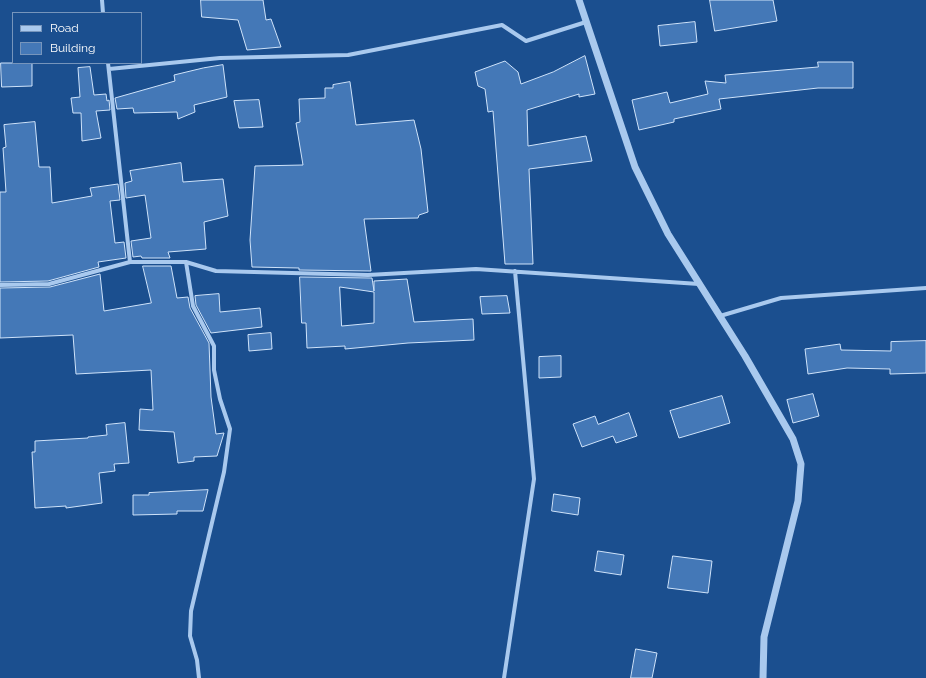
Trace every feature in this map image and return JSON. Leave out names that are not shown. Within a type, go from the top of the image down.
[{"type":"street","points":[[102,0],[103,12]]},
{"type":"street","points":[[579,0],[635,167],[668,234],[745,356],[793,439],[801,464],[798,501],[764,637],[763,678]]},
{"type":"street","points":[[109,69],[220,58],[348,55],[502,25],[526,41],[586,22]]},
{"type":"street","points":[[108,64],[130,262]]},
{"type":"street","points":[[0,285],[49,284],[130,262],[186,262],[216,271],[368,275],[476,269],[699,284]]},
{"type":"street","points":[[186,262],[193,306],[214,346],[214,370],[220,399],[230,430],[224,472],[191,611],[190,636],[197,660],[199,678]]},
{"type":"street","points":[[504,678],[534,479],[515,271]]},
{"type":"street","points":[[720,316],[781,298],[926,288]]},
{"type":"building","points":[[201,0],[263,0],[266,20],[271,19],[281,47],[247,50],[238,20],[202,17]]},
{"type":"building","points":[[710,0],[773,0],[777,21],[715,31]]},
{"type":"building","points":[[695,22],[697,42],[660,46],[658,26]]},
{"type":"building","points":[[585,56],[595,94],[579,97],[579,94],[527,110],[528,146],[586,136],[592,161],[529,169],[533,264],[505,264],[493,111],[488,112],[485,89],[478,86],[475,72],[505,61],[518,72],[521,84],[553,72]]},
{"type":"building","points":[[818,62],[853,62],[853,88],[818,88],[719,99],[721,109],[674,119],[674,122],[639,130],[632,100],[667,92],[670,103],[708,94],[705,81],[726,83],[725,75],[818,67]]},
{"type":"building","points":[[1,63],[32,64],[32,86],[2,87]]},
{"type":"building","points":[[223,65],[227,97],[194,105],[195,112],[178,119],[177,112],[134,113],[133,108],[117,109],[115,98],[175,81],[174,75]]},
{"type":"building","points":[[90,67],[94,95],[106,94],[107,101],[109,100],[110,110],[96,111],[101,138],[82,141],[81,113],[73,113],[71,98],[80,97],[78,68]]},
{"type":"building","points":[[350,82],[356,125],[414,120],[421,149],[428,212],[419,215],[418,218],[364,219],[371,271],[299,270],[299,268],[252,267],[250,240],[255,166],[303,165],[296,123],[300,122],[299,99],[325,98],[325,88],[333,88],[333,85]]},
{"type":"building","points":[[259,100],[263,127],[239,128],[234,101]]},
{"type":"building","points":[[35,122],[39,167],[50,167],[52,203],[92,196],[90,188],[118,184],[120,200],[110,201],[115,243],[124,242],[126,258],[98,262],[99,267],[48,281],[0,282],[0,192],[6,192],[3,148],[6,147],[4,125]]},
{"type":"building","points":[[181,163],[183,182],[223,179],[228,216],[204,222],[206,249],[168,252],[170,258],[142,258],[141,256],[133,257],[131,241],[151,238],[145,195],[126,198],[125,183],[132,181],[130,171]]},
{"type":"building","points":[[143,266],[171,266],[177,298],[188,297],[190,308],[209,343],[211,397],[216,434],[224,433],[217,456],[194,457],[194,461],[178,463],[174,432],[139,430],[140,409],[153,410],[151,370],[76,374],[73,335],[0,338],[0,288],[50,287],[100,274],[104,311],[151,303]]},
{"type":"building","points":[[300,277],[372,278],[374,291],[374,281],[407,279],[414,322],[473,319],[474,340],[408,343],[345,349],[345,346],[307,348],[306,323],[302,323]],"holes":[[[340,287],[374,292],[374,323],[342,326]]]},
{"type":"building","points":[[219,294],[220,312],[260,308],[262,327],[211,333],[196,305],[195,296]]},
{"type":"building","points":[[507,296],[510,313],[482,314],[480,297]]},
{"type":"building","points":[[271,333],[272,349],[249,351],[248,335]]},
{"type":"building","points":[[926,341],[926,373],[890,374],[890,369],[847,368],[808,374],[805,349],[840,344],[841,350],[891,351],[891,342]]},
{"type":"building","points":[[561,356],[561,377],[539,378],[539,357]]},
{"type":"building","points":[[813,394],[819,416],[793,423],[787,400]]},
{"type":"building","points":[[722,396],[730,423],[679,438],[670,411]]},
{"type":"building","points":[[629,413],[637,436],[616,443],[613,436],[582,447],[573,424],[595,416],[598,424]]},
{"type":"building","points":[[125,423],[129,463],[114,464],[115,471],[99,473],[102,503],[66,508],[66,506],[35,508],[32,452],[35,452],[35,441],[88,438],[107,435],[106,425]]},
{"type":"building","points":[[208,490],[203,511],[177,511],[177,514],[133,515],[133,495]]},
{"type":"building","points":[[554,494],[580,498],[578,515],[552,511]]},
{"type":"building","points":[[598,551],[624,555],[621,575],[595,571]]},
{"type":"building","points":[[673,556],[712,561],[708,593],[668,588]]},
{"type":"building","points":[[636,649],[657,653],[652,678],[631,678]]}]
